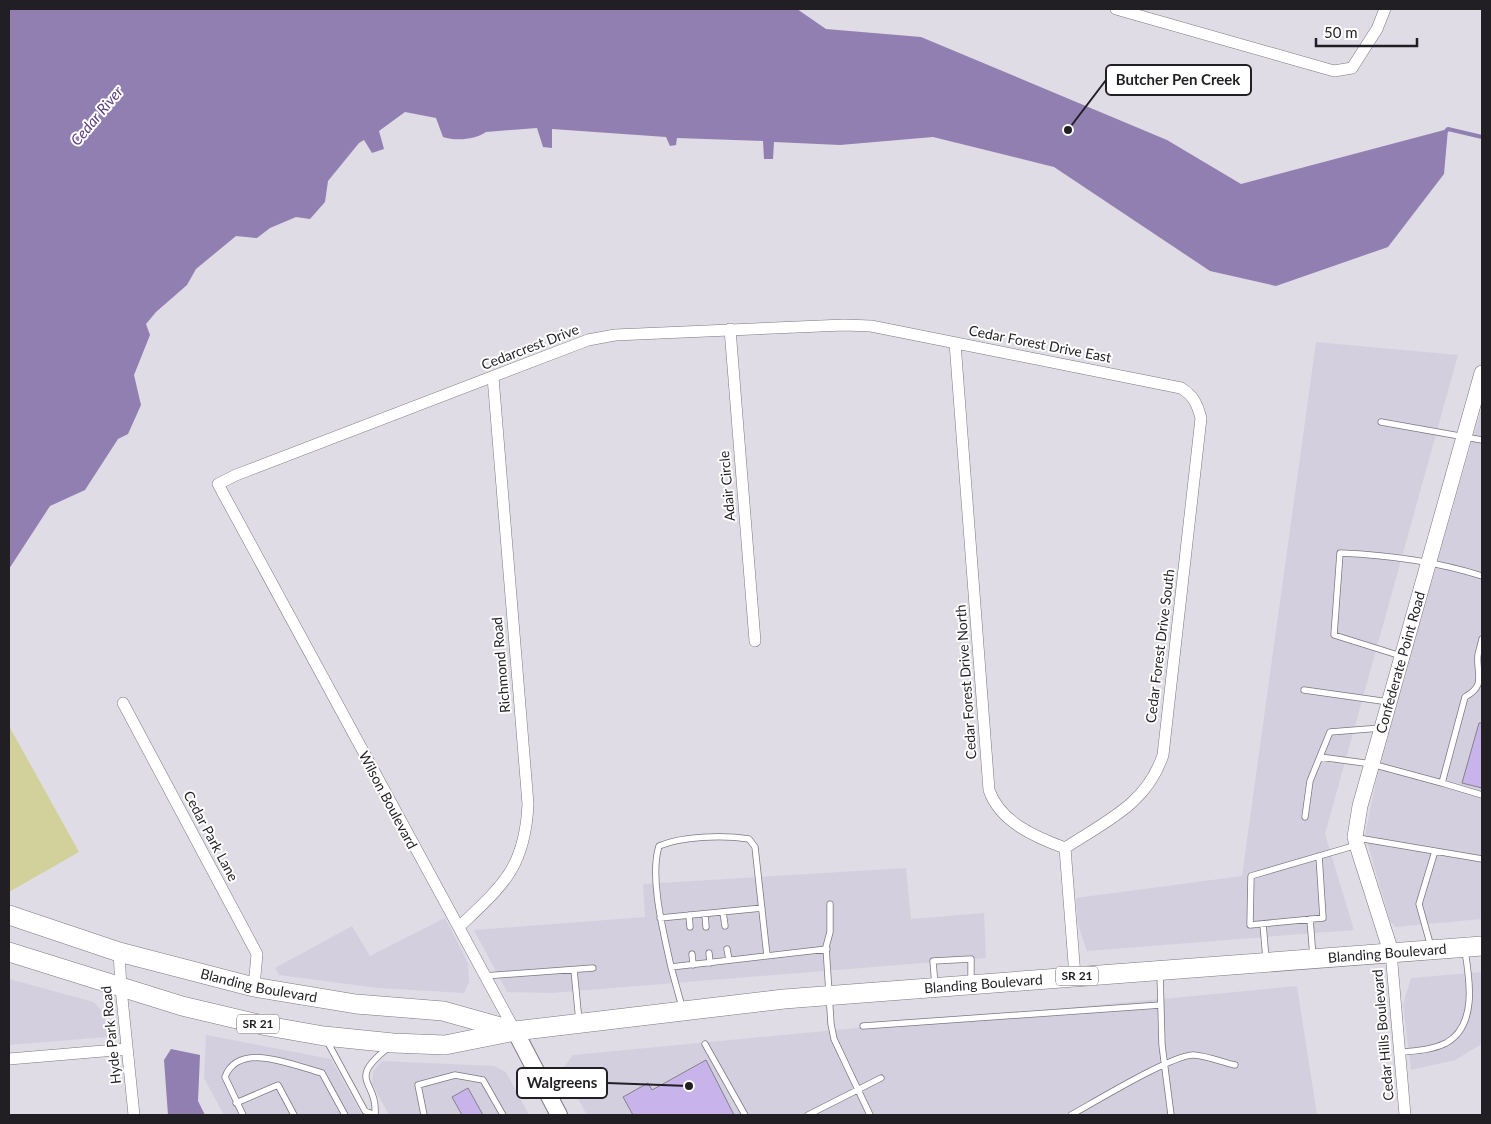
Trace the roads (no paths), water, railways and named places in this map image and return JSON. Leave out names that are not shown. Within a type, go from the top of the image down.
[{"type":"main road","name":"Blanding Boulevard","points":[[9,915],[119,952],[254,986],[356,1004],[443,1011],[515,1031]]},
{"type":"main road","name":"Blanding Boulevard","points":[[9,952],[182,1006],[267,1026],[324,1036],[393,1043],[445,1045],[515,1031],[683,1010],[828,996],[1473,946]]},
{"type":"main road","name":"Wilson Boulevard","points":[[515,1031],[559,1115]]},
{"type":"street","points":[[1116,9],[1334,71],[1352,68],[1378,29],[1385,9]]},
{"type":"street","name":"Cedarcrest Drive","points":[[218,484],[236,475],[588,340],[615,335],[730,329],[844,325],[871,326]]},
{"type":"street","name":"Cedar Forest Drive East","points":[[871,326],[1181,388],[1197,402]]},
{"type":"street","name":"Adair Circle","points":[[730,329],[755,641]]},
{"type":"street","name":"Cedar Forest Drive North","points":[[955,343],[989,790],[993,802],[1010,820],[1047,841],[1065,848]]},
{"type":"street","name":"Confederate Point Road","points":[[1390,952],[1356,841],[1360,806],[1482,374]]},
{"type":"street","name":"Richmond Road","points":[[459,927],[503,886],[514,868],[523,845],[527,826],[528,804],[492,377]]},
{"type":"street","name":"Cedar Forest Drive South","points":[[1065,848],[1135,802],[1146,790],[1160,763],[1201,418],[1197,402]]},
{"type":"street","name":"Wilson Boulevard","points":[[218,484],[515,1031]]},
{"type":"street","name":"Cedar Park Lane","points":[[123,702],[257,954],[254,986]]},
{"type":"street","points":[[1065,848],[1075,976]]},
{"type":"street","name":"Hyde Park Road","points":[[119,952],[134,1115]]},
{"type":"street","name":"Cedar Hills Boulevard","points":[[1390,952],[1406,1115]]},
{"type":"street","points":[[9,1059],[127,1049]]},
{"type":"lane","points":[[1381,422],[1482,440]]},
{"type":"lane","points":[[1402,656],[1334,635],[1340,553],[1383,555],[1429,561],[1482,576]]},
{"type":"lane","points":[[1442,783],[1465,697],[1473,692],[1478,685],[1480,675],[1478,656],[1482,639]]},
{"type":"lane","points":[[1304,690],[1389,702]]},
{"type":"lane","points":[[1305,817],[1310,781],[1330,732],[1382,728]]},
{"type":"lane","points":[[1320,757],[1372,764],[1482,795]]},
{"type":"lane","points":[[683,1010],[660,918],[656,857],[659,846],[672,840],[736,837],[749,839],[755,847],[767,956]]},
{"type":"lane","points":[[1319,856],[1323,918],[1250,925],[1251,876],[1319,856],[1356,841],[1482,859]]},
{"type":"lane","points":[[1431,949],[1419,904],[1435,851]]},
{"type":"lane","points":[[830,904],[830,932],[827,949],[828,996],[834,1039],[870,1115]]},
{"type":"lane","points":[[660,918],[762,908]]},
{"type":"lane","points":[[723,912],[725,926]]},
{"type":"lane","points":[[705,914],[706,927]]},
{"type":"lane","points":[[689,915],[690,927]]},
{"type":"lane","points":[[1310,919],[1313,958]]},
{"type":"lane","points":[[1263,924],[1266,962]]},
{"type":"lane","points":[[1400,1052],[1424,1050],[1445,1044],[1460,1032],[1467,1017],[1473,946]]},
{"type":"lane","points":[[728,949],[729,960]]},
{"type":"lane","points":[[671,967],[827,949]]},
{"type":"lane","points":[[709,953],[710,963]]},
{"type":"lane","points":[[692,954],[693,965]]},
{"type":"lane","points":[[936,988],[933,960],[971,959],[971,985]]},
{"type":"lane","points":[[484,976],[593,968]]},
{"type":"lane","points":[[574,970],[580,1023]]},
{"type":"lane","points":[[1160,970],[1165,1065],[1171,1115]]},
{"type":"lane","points":[[863,1026],[1161,1005]]},
{"type":"lane","points":[[324,1036],[365,1111],[375,1115],[376,1104],[365,1078],[367,1067],[372,1059],[393,1043]]},
{"type":"lane","points":[[705,1044],[744,1115]]},
{"type":"lane","points":[[1071,1115],[1165,1065],[1194,1055],[1235,1065]]},
{"type":"lane","points":[[243,1115],[227,1086],[225,1077],[228,1070],[237,1062],[251,1056],[259,1056],[322,1073],[345,1115]]},
{"type":"lane","points":[[424,1115],[418,1085],[455,1075],[482,1080],[503,1115]]},
{"type":"lane","points":[[808,1115],[881,1078]]},
{"type":"lane","points":[[236,1103],[278,1085],[294,1115]]},
{"type":"water","name":"Cedar River","points":[[9,9],[797,9],[826,29],[921,37],[1167,140],[1241,184],[1448,129],[1444,174],[1388,247],[1276,286],[1210,271],[1054,167],[933,137],[840,145],[774,142],[773,159],[764,159],[763,141],[677,138],[676,145],[670,146],[666,137],[552,129],[552,148],[543,147],[537,128],[486,132],[471,138],[453,139],[443,137],[436,118],[405,112],[379,131],[384,149],[372,153],[364,140],[359,143],[328,181],[325,202],[310,219],[296,217],[270,228],[257,238],[236,236],[196,269],[187,285],[156,312],[146,324],[150,335],[134,375],[141,405],[128,434],[118,439],[85,490],[50,506],[9,569]]},
{"type":"water","points":[[171,1049],[200,1055],[198,1101],[205,1115],[168,1115],[164,1060]]},
{"type":"waterway","points":[[1446,131],[1448,129],[1482,137]]},
{"type":"place","name":"Butcher Pen Creek","points":[[1068,130]]},
{"type":"place","name":"Walgreens","points":[[689,1086]]}]
